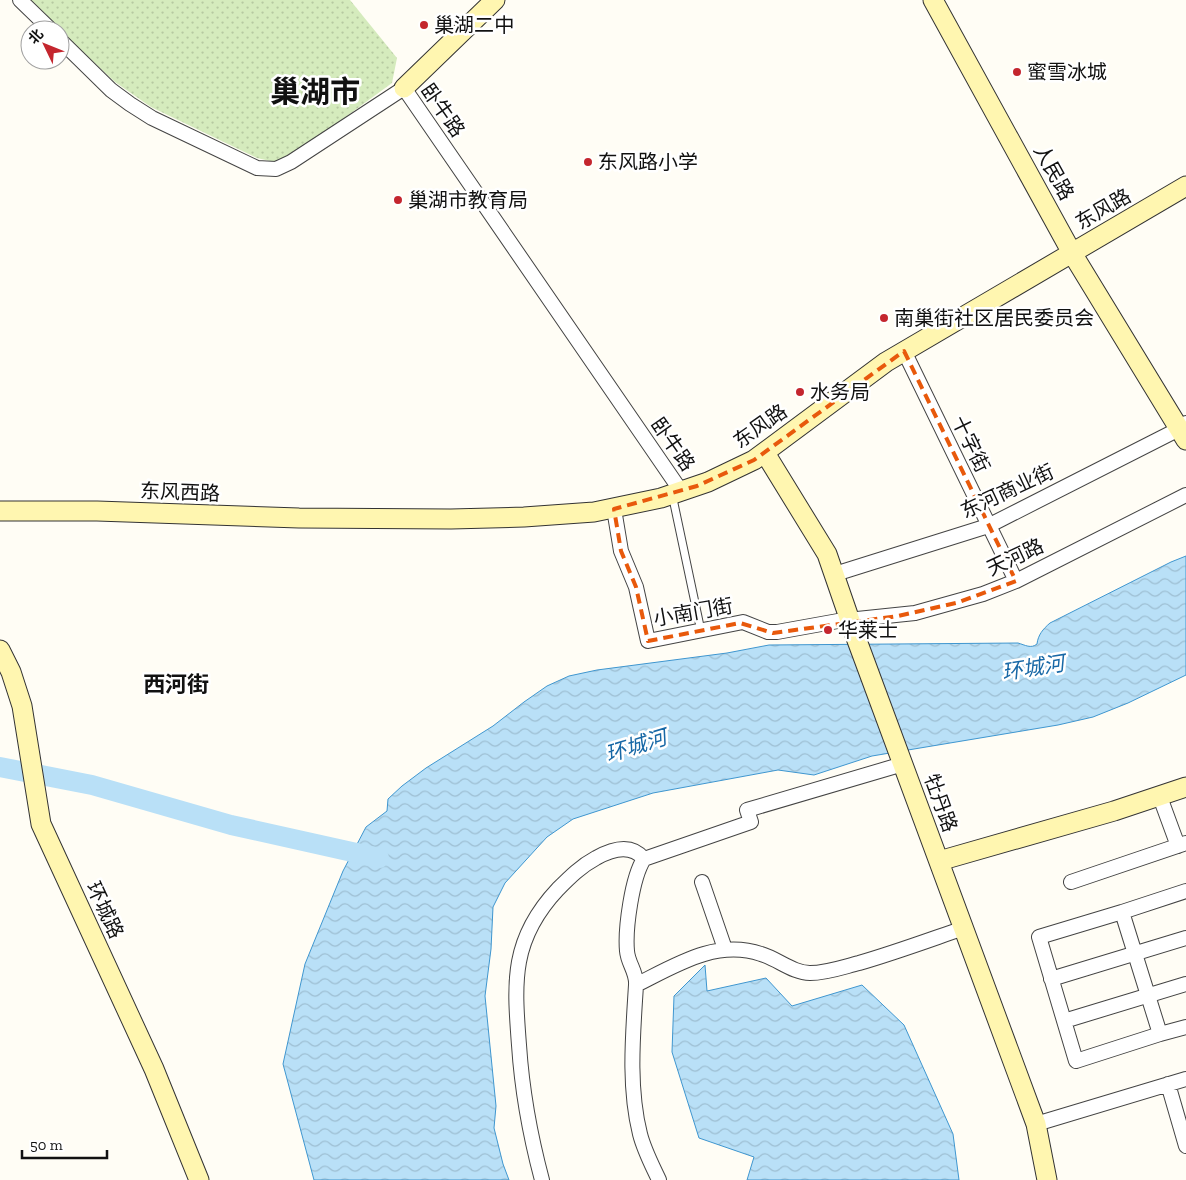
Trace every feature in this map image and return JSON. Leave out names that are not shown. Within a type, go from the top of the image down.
[{"type":"street","points":[[20,0],[40,20]]},
{"type":"street","points":[[404,88],[495,0]]},
{"type":"street","name":"人民路","points":[[933,0],[1072,253],[1183,431]]},
{"type":"street","name":"卧牛路","points":[[70,50],[111,90],[141,112],[241,161],[262,169],[276,169],[291,162],[404,88],[676,493]]},
{"type":"street","name":"东风路","points":[[359,518],[452,519],[524,517],[614,509],[676,493],[729,472],[765,453],[847,390],[904,351],[1186,186]]},
{"type":"street","name":"十字街","points":[[904,351],[1016,580]]},
{"type":"street","name":"东河商业街","points":[[835,574],[988,526],[1183,431]]},
{"type":"street","name":"牡丹路","points":[[765,453],[821,543],[835,574],[852,627],[1036,1124],[1047,1180]]},
{"type":"street","name":"天河路","points":[[852,627],[930,609],[983,594],[1016,580],[1186,495]]},
{"type":"street","name":"小南门街","points":[[614,509],[621,551],[636,587],[648,641],[744,622],[773,633],[852,627]]},
{"type":"street","name":"东风西路","points":[[0,511],[97,511],[359,518]]},
{"type":"street","name":"环城路","points":[[0,650],[19,694],[41,824],[154,1069],[199,1180]]},
{"type":"street","points":[[659,1180],[643,1144],[635,1106],[633,1058],[636,975],[627,953],[627,936],[635,877],[644,859],[751,822],[747,810],[903,764]]},
{"type":"street","points":[[939,861],[1160,797],[1186,787]]},
{"type":"street","points":[[1071,882],[1182,844],[1160,797]]},
{"type":"street","points":[[542,1180],[526,1111],[516,1018],[515,989],[524,944],[538,913],[566,882],[588,862],[606,852],[619,849],[634,851],[644,859]]},
{"type":"street","points":[[702,882],[725,949]]},
{"type":"street","points":[[1186,891],[1039,938],[1076,1060],[1186,1027]]},
{"type":"street","points":[[1122,912],[1160,1034]]},
{"type":"street","points":[[636,985],[691,958],[704,953],[725,949],[753,951],[801,972],[809,974],[821,973],[871,959],[964,928]]},
{"type":"street","points":[[1051,979],[1186,938]]},
{"type":"street","points":[[1064,1021],[1186,984]]},
{"type":"street","points":[[1036,1124],[1186,1079]]},
{"type":"street","points":[[1168,1084],[1185,1139]]},
{"type":"lane","points":[[676,493],[701,631]]},
{"type":"highlighted area","points":[[904,351],[1016,581],[956,603],[898,616],[773,633],[740,623],[648,641],[636,587],[621,551],[614,509],[697,486],[754,460]]},
{"type":"green space","points":[[27,0],[350,0],[397,58],[392,83],[295,154],[280,161],[270,161],[257,158],[151,107],[115,82],[70,40],[70,20],[48,20]]},
{"type":"water","name":"环城河","points":[[1186,556],[1186,675],[1128,703],[1093,717],[1058,725],[872,756],[814,775],[778,770],[653,793],[573,819],[547,837],[505,883],[493,907],[491,949],[485,996],[496,1106],[494,1128],[509,1180],[314,1180],[283,1064],[305,964],[343,871],[366,827],[387,811],[388,799],[426,768],[493,726],[547,686],[569,676],[597,670],[727,653],[769,645],[1018,643],[1032,646],[1037,644],[1041,632],[1050,623]]},
{"type":"water","points":[[705,965],[707,991],[766,978],[792,1006],[862,985],[904,1025],[953,1134],[959,1180],[747,1180],[754,1157],[699,1138],[672,1052],[674,996]]},
{"type":"waterway","points":[[0,767],[92,785],[231,825],[379,858]]},
{"type":"place","name":"巢湖二中","points":[[424,25]]},
{"type":"place","name":"蜜雪冰城","points":[[1017,72]]},
{"type":"place","name":"东风路小学","points":[[588,162]]},
{"type":"place","name":"巢湖市教育局","points":[[398,200]]},
{"type":"place","name":"南巢街社区居民委员会","points":[[884,318]]},
{"type":"place","name":"水务局","points":[[800,392]]},
{"type":"place","name":"华莱士","points":[[828,630]]},
{"type":"district","name":"巢湖市","points":[[315,92]]},
{"type":"district","name":"西河街","points":[[176,684]]}]
